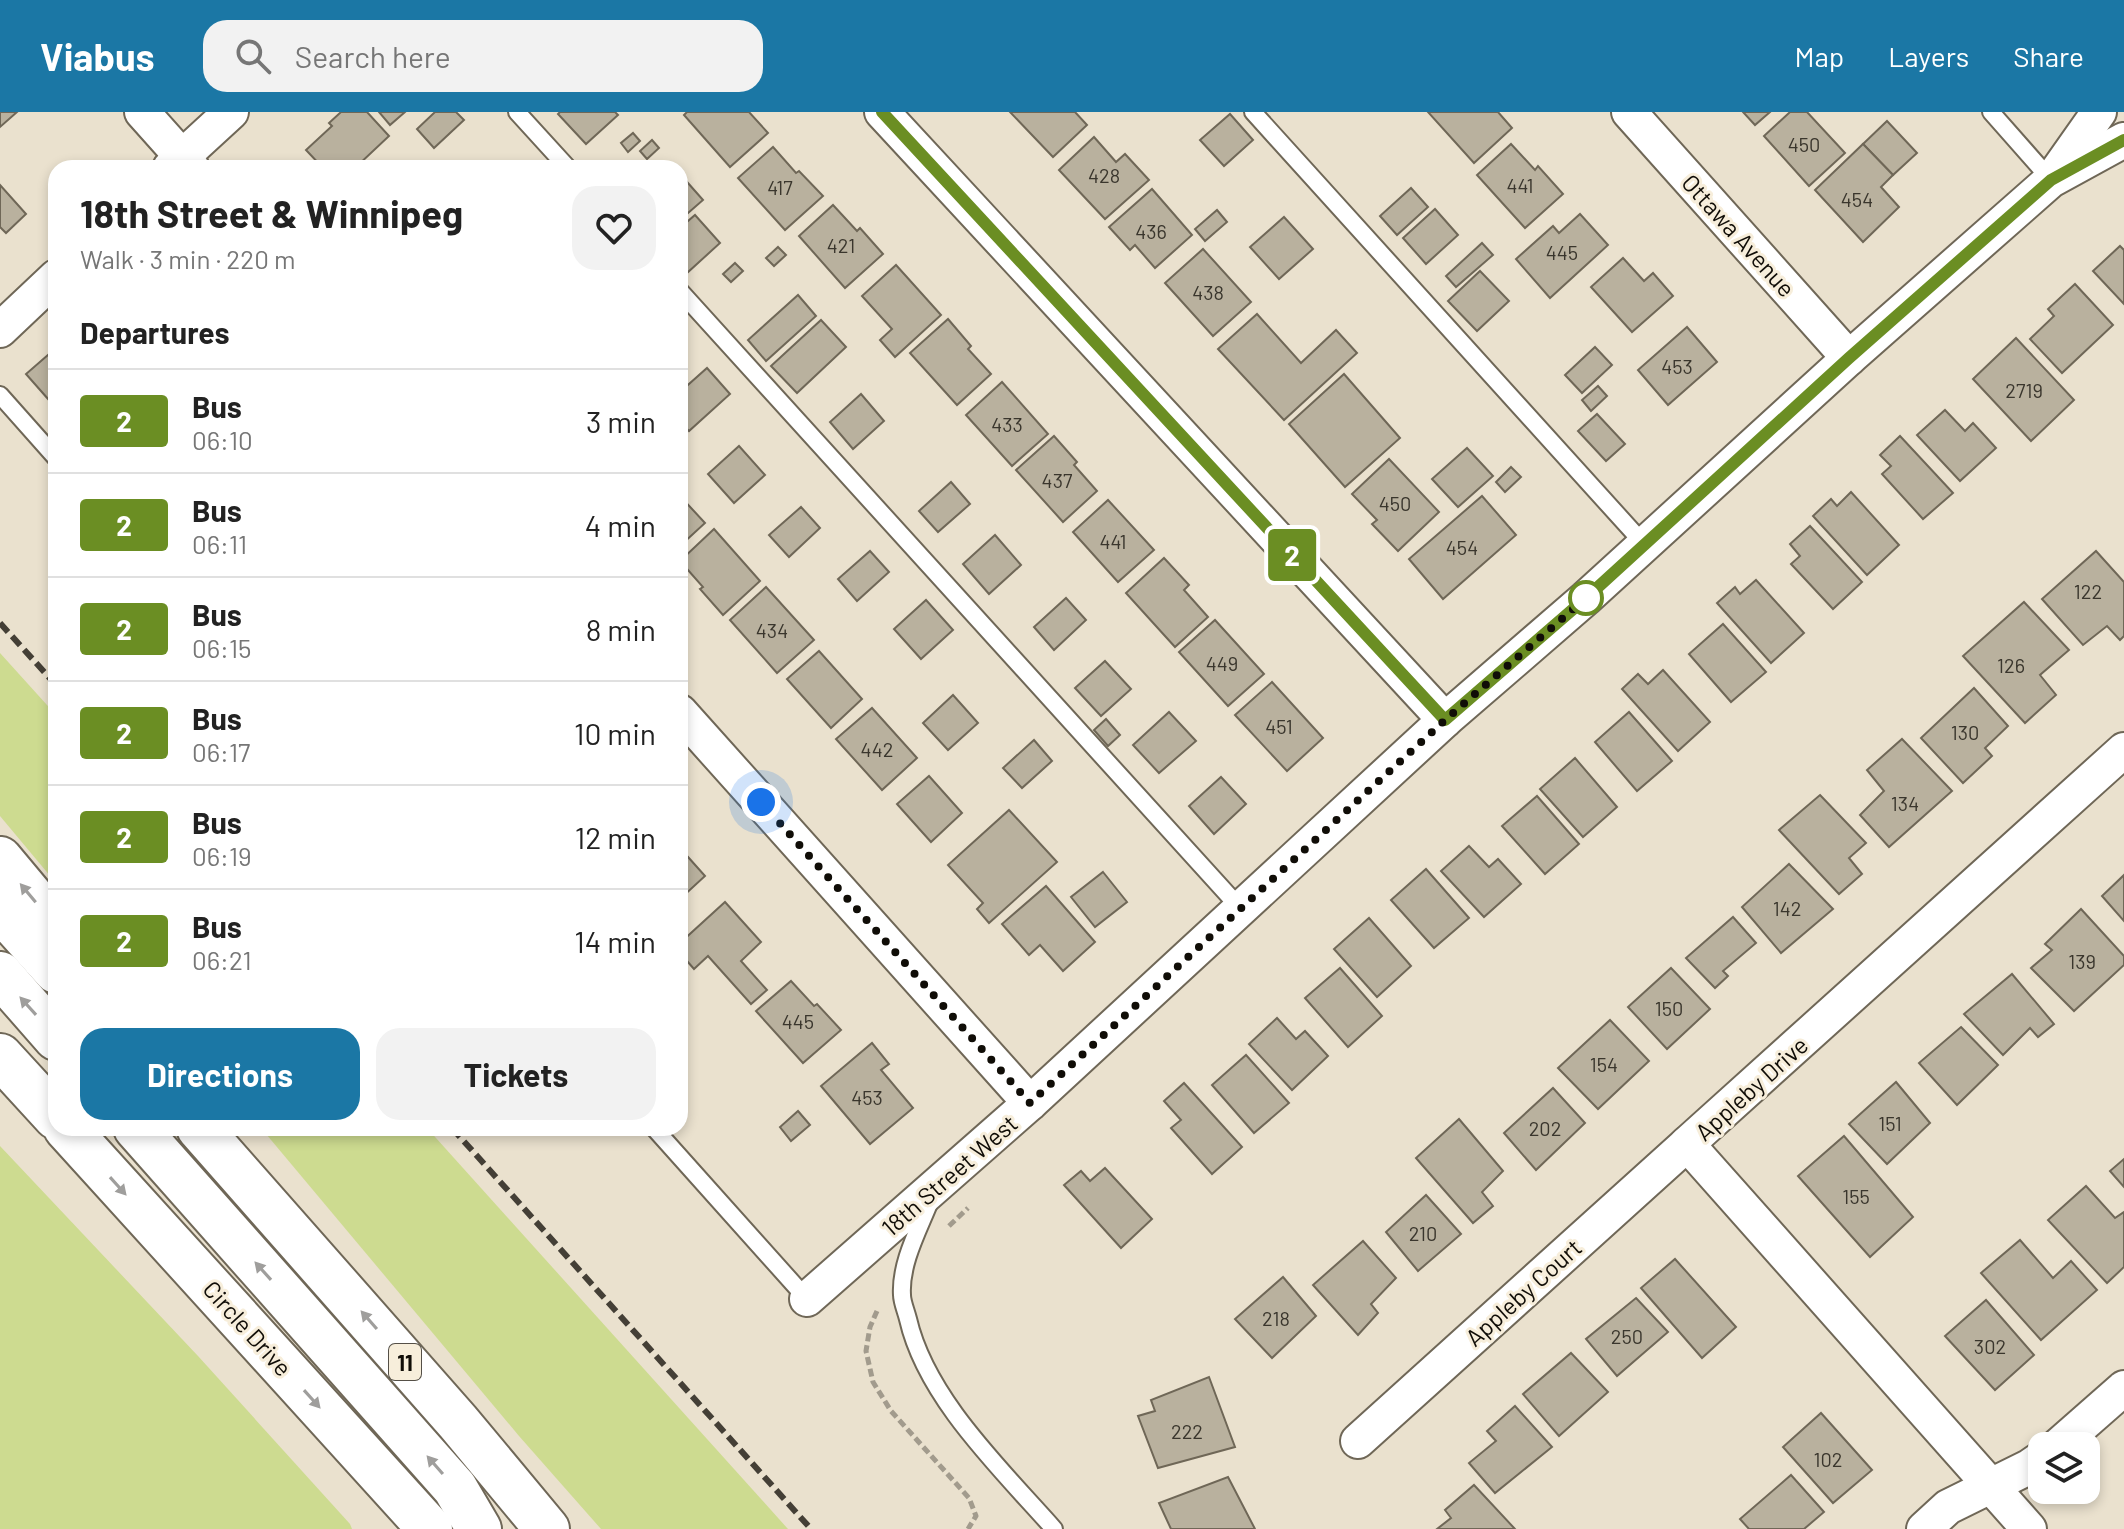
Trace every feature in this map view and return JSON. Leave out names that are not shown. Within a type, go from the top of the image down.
[{"type":"highway","points":[[0,859],[48,916]]},
{"type":"highway","points":[[0,909],[48,962]]},
{"type":"highway","points":[[0,974],[48,1029]]},
{"type":"highway","points":[[0,1056],[48,1108]]},
{"type":"highway","name":"Circle Drive","points":[[73,1136],[430,1529]]},
{"type":"highway","points":[[143,1136],[455,1488],[479,1529]]},
{"type":"highway","name":"11","points":[[206,1136],[458,1422],[547,1529]]},
{"type":"highway","points":[[216,1136],[261,1197]]},
{"type":"highway","points":[[350,1440],[379,1493],[386,1529]]},
{"type":"street","points":[[142,112],[178,160]]},
{"type":"street","points":[[185,160],[231,112]]},
{"type":"street","points":[[882,112],[1445,720]]},
{"type":"street","name":"Ottawa Avenue","points":[[1629,112],[1849,358]]},
{"type":"street","points":[[2051,180],[2099,112]]},
{"type":"street","points":[[2051,180],[2124,140]]},
{"type":"street","name":"18th Street West","points":[[807,1299],[1030,1103],[1445,720],[1586,598],[1849,358],[2051,180]]},
{"type":"street","points":[[0,330],[48,285]]},
{"type":"street","points":[[688,721],[1030,1103]]},
{"type":"street","name":"Appleby Drive","points":[[2029,1529],[1687,1144],[2124,750]]},
{"type":"street","name":"Appleby Court","points":[[1358,1441],[1687,1144]]},
{"type":"street","points":[[2074,1432],[2124,1388]]},
{"type":"street","points":[[1924,1529],[1948,1507],[2028,1467]]},
{"type":"lane","points":[[517,112],[561,160]]},
{"type":"lane","points":[[1253,112],[1644,544]]},
{"type":"lane","points":[[1991,112],[2051,180]]},
{"type":"lane","points":[[688,300],[1240,908]]},
{"type":"lane","points":[[0,395],[48,449]]},
{"type":"lane","points":[[661,1136],[807,1299]]},
{"type":"lane","points":[[935,1187],[905,1267],[902,1295],[912,1336],[935,1384],[952,1408],[979,1444],[1054,1529]]},
{"type":"green space","points":[[0,653],[48,706],[48,873],[0,816]]},
{"type":"green space","points":[[268,1136],[434,1136],[788,1529],[601,1529]]},
{"type":"green space","points":[[0,1146],[198,1356],[352,1529],[0,1529]]},
{"type":"building","points":[[0,112],[17,112],[0,127]]},
{"type":"building","points":[[341,112],[367,112],[389,136],[364,160],[315,160],[306,150],[332,126],[329,123]]},
{"type":"building","points":[[379,112],[405,112],[390,125]]},
{"type":"building","points":[[435,112],[456,112],[464,120],[434,148],[417,129]]},
{"type":"building","points":[[615,112],[618,115],[586,144],[558,114]]},
{"type":"building","points":[[687,112],[749,112],[768,133],[730,167],[684,115]]},
{"type":"building","points":[[1010,112],[1075,112],[1087,125],[1053,157]]},
{"type":"building","points":[[1428,112],[1498,112],[1512,128],[1474,163]]},
{"type":"building","points":[[1743,112],[1770,112],[1755,125]]},
{"type":"building","points":[[1790,112],[1807,112],[1845,153],[1809,186],[1764,136]]},
{"type":"building","points":[[1230,114],[1253,140],[1224,166],[1200,140]]},
{"type":"building","points":[[1887,121],[1917,153],[1893,175],[1863,144]]},
{"type":"building","points":[[633,133],[640,141],[628,152],[621,143]]},
{"type":"building","points":[[1094,137],[1116,162],[1125,154],[1149,180],[1105,219],[1059,170]]},
{"type":"building","points":[[652,140],[659,148],[647,159],[640,151]]},
{"type":"building","points":[[1511,144],[1535,170],[1538,166],[1563,194],[1525,228],[1477,175]]},
{"type":"building","points":[[1863,144],[1893,175],[1881,187],[1899,207],[1863,242],[1815,190]]},
{"type":"building","points":[[773,147],[796,173],[799,171],[823,196],[785,230],[738,178]]},
{"type":"building","points":[[688,183],[703,200],[688,213]]},
{"type":"building","points":[[0,185],[26,214],[6,233],[0,227]]},
{"type":"building","points":[[1411,188],[1428,207],[1397,235],[1380,216]]},
{"type":"building","points":[[1152,189],[1192,235],[1155,268],[1135,245],[1130,250],[1109,227]]},
{"type":"building","points":[[833,205],[857,231],[860,228],[883,254],[845,288],[799,236]]},
{"type":"building","points":[[1435,209],[1458,235],[1426,264],[1403,238]]},
{"type":"building","points":[[1217,210],[1227,222],[1205,241],[1195,229]]},
{"type":"building","points":[[1580,214],[1608,245],[1550,298],[1516,259],[1553,226],[1559,233]]},
{"type":"building","points":[[695,215],[720,243],[688,272],[688,221]]},
{"type":"building","points":[[1284,217],[1313,249],[1279,279],[1250,247]]},
{"type":"building","points":[[1482,243],[1493,255],[1456,287],[1446,276]]},
{"type":"building","points":[[2120,246],[2124,250],[2124,304],[2093,271]]},
{"type":"building","points":[[778,247],[786,255],[774,266],[766,258]]},
{"type":"building","points":[[1203,249],[1251,302],[1213,336],[1165,283]]},
{"type":"building","points":[[1623,258],[1644,281],[1653,273],[1673,296],[1632,332],[1591,287]]},
{"type":"building","points":[[735,263],[743,271],[731,282],[723,274]]},
{"type":"building","points":[[896,265],[941,315],[895,357],[880,340],[892,329],[862,296]]},
{"type":"building","points":[[1480,271],[1509,301],[1477,331],[1448,301]]},
{"type":"building","points":[[2075,284],[2113,325],[2062,373],[2030,339],[2054,316],[2048,309]]},
{"type":"building","points":[[798,295],[816,316],[766,361],[748,340]]},
{"type":"building","points":[[1257,314],[1301,363],[1336,330],[1357,353],[1284,420],[1218,349]]},
{"type":"building","points":[[948,319],[971,346],[968,349],[991,374],[957,405],[910,353]]},
{"type":"building","points":[[821,320],[846,347],[797,393],[771,366]]},
{"type":"building","points":[[1687,327],[1717,362],[1668,405],[1638,370]]},
{"type":"building","points":[[2016,338],[2074,400],[2031,441],[1973,379]]},
{"type":"building","points":[[1595,347],[1612,365],[1582,393],[1565,375]]},
{"type":"building","points":[[48,355],[48,399],[26,374]]},
{"type":"building","points":[[707,368],[730,394],[689,431],[688,430],[688,385]]},
{"type":"building","points":[[1344,374],[1400,438],[1345,487],[1289,424]]},
{"type":"building","points":[[1002,382],[1048,434],[1012,466],[966,415]]},
{"type":"building","points":[[1598,386],[1607,396],[1591,411],[1582,400]]},
{"type":"building","points":[[861,394],[884,421],[853,449],[830,422]]},
{"type":"building","points":[[1945,410],[1965,431],[1973,423],[1996,448],[1960,481],[1917,435]]},
{"type":"building","points":[[1597,414],[1625,444],[1606,461],[1578,431]]},
{"type":"building","points":[[1054,436],[1097,491],[1063,522],[1016,470]]},
{"type":"building","points":[[1900,436],[1953,493],[1923,519],[1882,474],[1891,466],[1880,455]]},
{"type":"building","points":[[739,446],[765,475],[734,503],[708,474]]},
{"type":"building","points":[[1467,448],[1493,476],[1458,507],[1432,479]]},
{"type":"building","points":[[1389,459],[1439,512],[1398,551],[1372,524],[1377,520],[1352,494]]},
{"type":"building","points":[[1511,467],[1521,477],[1505,492],[1496,482]]},
{"type":"building","points":[[951,482],[970,504],[938,532],[919,511]]},
{"type":"building","points":[[1851,492],[1899,545],[1867,575],[1813,516],[1831,499],[1837,506]]},
{"type":"building","points":[[1482,496],[1516,535],[1443,599],[1409,559]]},
{"type":"building","points":[[1108,500],[1154,550],[1118,582],[1073,532]]},
{"type":"building","points":[[688,505],[705,523],[688,539]]},
{"type":"building","points":[[801,507],[820,528],[789,557],[769,535]]},
{"type":"building","points":[[1810,526],[1862,582],[1833,609],[1791,564],[1800,556],[1790,544]]},
{"type":"building","points":[[714,529],[760,581],[723,615],[688,570],[688,553]]},
{"type":"building","points":[[995,535],[1021,565],[989,594],[963,564]]},
{"type":"building","points":[[870,551],[889,572],[857,601],[838,579]]},
{"type":"building","points":[[2096,551],[2124,582],[2124,636],[2120,640],[2107,626],[2083,645],[2042,599]]},
{"type":"building","points":[[1164,558],[1189,585],[1184,590],[1208,617],[1175,647],[1126,593]]},
{"type":"building","points":[[1756,580],[1804,633],[1771,663],[1717,603],[1735,587],[1740,594]]},
{"type":"building","points":[[766,587],[814,640],[777,673],[730,620]]},
{"type":"building","points":[[1066,598],[1086,620],[1054,650],[1034,627]]},
{"type":"building","points":[[926,600],[953,630],[921,659],[894,629]]},
{"type":"building","points":[[2024,602],[2069,650],[2040,675],[2056,695],[2025,723],[1963,656]]},
{"type":"building","points":[[1215,620],[1264,674],[1228,706],[1179,652]]},
{"type":"building","points":[[1723,624],[1766,672],[1731,702],[1689,654]]},
{"type":"building","points":[[819,651],[862,699],[831,728],[787,679]]},
{"type":"building","points":[[1105,661],[1131,689],[1101,716],[1075,688]]},
{"type":"building","points":[[1663,670],[1710,722],[1678,751],[1622,689],[1638,674],[1648,684]]},
{"type":"building","points":[[1272,682],[1323,738],[1287,771],[1235,715]]},
{"type":"building","points":[[1974,688],[2008,726],[1985,748],[1992,756],[1963,783],[1921,738]]},
{"type":"building","points":[[953,695],[978,723],[948,750],[923,723]]},
{"type":"building","points":[[872,708],[917,758],[882,790],[836,739]]},
{"type":"building","points":[[1169,712],[1196,741],[1159,773],[1133,745]]},
{"type":"building","points":[[1629,712],[1672,761],[1637,791],[1595,742]]},
{"type":"building","points":[[1106,719],[1120,735],[1108,746],[1094,730]]},
{"type":"building","points":[[1902,739],[1952,791],[1889,847],[1860,815],[1884,791],[1867,770]]},
{"type":"building","points":[[1034,740],[1052,761],[1022,788],[1003,768]]},
{"type":"building","points":[[1575,758],[1617,807],[1583,837],[1540,789]]},
{"type":"building","points":[[929,776],[962,813],[931,842],[897,804]]},
{"type":"building","points":[[1221,777],[1246,804],[1214,834],[1189,806]]},
{"type":"building","points":[[1820,795],[1866,843],[1849,858],[1862,874],[1839,894],[1779,830]]},
{"type":"building","points":[[1537,796],[1579,844],[1545,874],[1502,826]]},
{"type":"building","points":[[1009,810],[1057,862],[989,923],[977,909],[983,903],[948,865]]},
{"type":"building","points":[[1469,846],[1489,867],[1498,859],[1521,884],[1484,917],[1441,871]]},
{"type":"building","points":[[688,857],[705,876],[688,892]]},
{"type":"building","points":[[1789,864],[1833,909],[1781,953],[1742,907]]},
{"type":"building","points":[[1426,869],[1469,918],[1434,948],[1391,900]]},
{"type":"building","points":[[1103,872],[1127,902],[1095,927],[1071,897]]},
{"type":"building","points":[[2124,875],[2124,921],[2102,896]]},
{"type":"building","points":[[1046,886],[1095,942],[1063,971],[1040,945],[1029,955],[1002,924]]},
{"type":"building","points":[[725,902],[761,942],[741,961],[767,990],[751,1004],[708,956],[694,969],[688,962],[688,936]]},
{"type":"building","points":[[2081,909],[2124,956],[2124,965],[2074,1011],[2031,968],[2052,950],[2045,944]]},
{"type":"building","points":[[1733,917],[1756,943],[1723,971],[1728,976],[1715,988],[1686,958]]},
{"type":"building","points":[[1369,918],[1411,966],[1377,997],[1334,949]]},
{"type":"building","points":[[1340,968],[1382,1016],[1348,1047],[1305,998]]},
{"type":"building","points":[[1671,968],[1710,1009],[1667,1049],[1628,1007]]},
{"type":"building","points":[[2012,974],[2054,1024],[2038,1037],[2030,1028],[2003,1055],[1964,1014]]},
{"type":"building","points":[[791,981],[841,1030],[803,1063],[756,1011]]},
{"type":"building","points":[[1277,1018],[1296,1039],[1305,1031],[1328,1056],[1292,1090],[1249,1044]]},
{"type":"building","points":[[1610,1020],[1649,1061],[1598,1109],[1558,1068]]},
{"type":"building","points":[[1961,1027],[1998,1065],[1957,1105],[1919,1063]]},
{"type":"building","points":[[872,1043],[889,1064],[881,1070],[913,1108],[870,1144],[821,1086]]},
{"type":"building","points":[[1246,1055],[1289,1103],[1254,1133],[1212,1085]]},
{"type":"building","points":[[1896,1082],[1930,1123],[1887,1164],[1849,1124]]},
{"type":"building","points":[[1184,1083],[1242,1147],[1212,1174],[1171,1128],[1181,1120],[1164,1101]]},
{"type":"building","points":[[1553,1088],[1585,1123],[1536,1170],[1504,1133]]},
{"type":"building","points":[[798,1111],[810,1125],[791,1141],[780,1127]]},
{"type":"building","points":[[1459,1119],[1503,1171],[1482,1192],[1493,1206],[1473,1223],[1416,1158]]},
{"type":"building","points":[[1844,1136],[1913,1217],[1870,1257],[1798,1176]]},
{"type":"building","points":[[2124,1159],[2124,1187],[2110,1171]]},
{"type":"building","points":[[1105,1168],[1152,1219],[1121,1248],[1064,1185],[1081,1171],[1090,1181]]},
{"type":"building","points":[[2086,1186],[2115,1218],[2124,1212],[2124,1267],[2107,1283],[2048,1220]]},
{"type":"building","points":[[1426,1195],[1461,1234],[1418,1271],[1386,1232]]},
{"type":"building","points":[[2020,1240],[2053,1278],[2071,1261],[2097,1290],[2041,1340],[1981,1273]]},
{"type":"building","points":[[1363,1241],[1396,1278],[1371,1304],[1378,1313],[1358,1335],[1313,1285]]},
{"type":"building","points":[[1675,1259],[1736,1327],[1702,1358],[1641,1288]]},
{"type":"building","points":[[1283,1277],[1316,1316],[1272,1358],[1235,1319]]},
{"type":"building","points":[[1636,1298],[1668,1332],[1617,1376],[1586,1339]]},
{"type":"building","points":[[1986,1300],[2034,1355],[1995,1390],[1945,1336]]},
{"type":"building","points":[[1571,1353],[1608,1392],[1559,1436],[1523,1394]]},
{"type":"building","points":[[1209,1377],[1235,1447],[1158,1468],[1138,1416],[1155,1411],[1151,1400]]},
{"type":"building","points":[[1515,1406],[1552,1447],[1495,1493],[1469,1463],[1496,1441],[1487,1431]]},
{"type":"building","points":[[1821,1413],[1872,1470],[1833,1503],[1783,1447]]},
{"type":"building","points":[[1791,1475],[1824,1512],[1804,1529],[1749,1529],[1740,1519]]},
{"type":"building","points":[[1228,1477],[1255,1529],[1171,1529],[1159,1503]]},
{"type":"building","points":[[1474,1485],[1515,1529],[1437,1529],[1451,1518],[1445,1510]]},
{"type":"railway","points":[[0,623],[48,676]]},
{"type":"railway","points":[[459,1136],[811,1529]]},
{"type":"bus line","name":"2","points":[[882,112],[1445,720],[1586,598],[1634,551],[2051,180],[2124,140]]},
{"type":"route","points":[[761,802],[1030,1103],[1445,720],[1586,598]]}]
